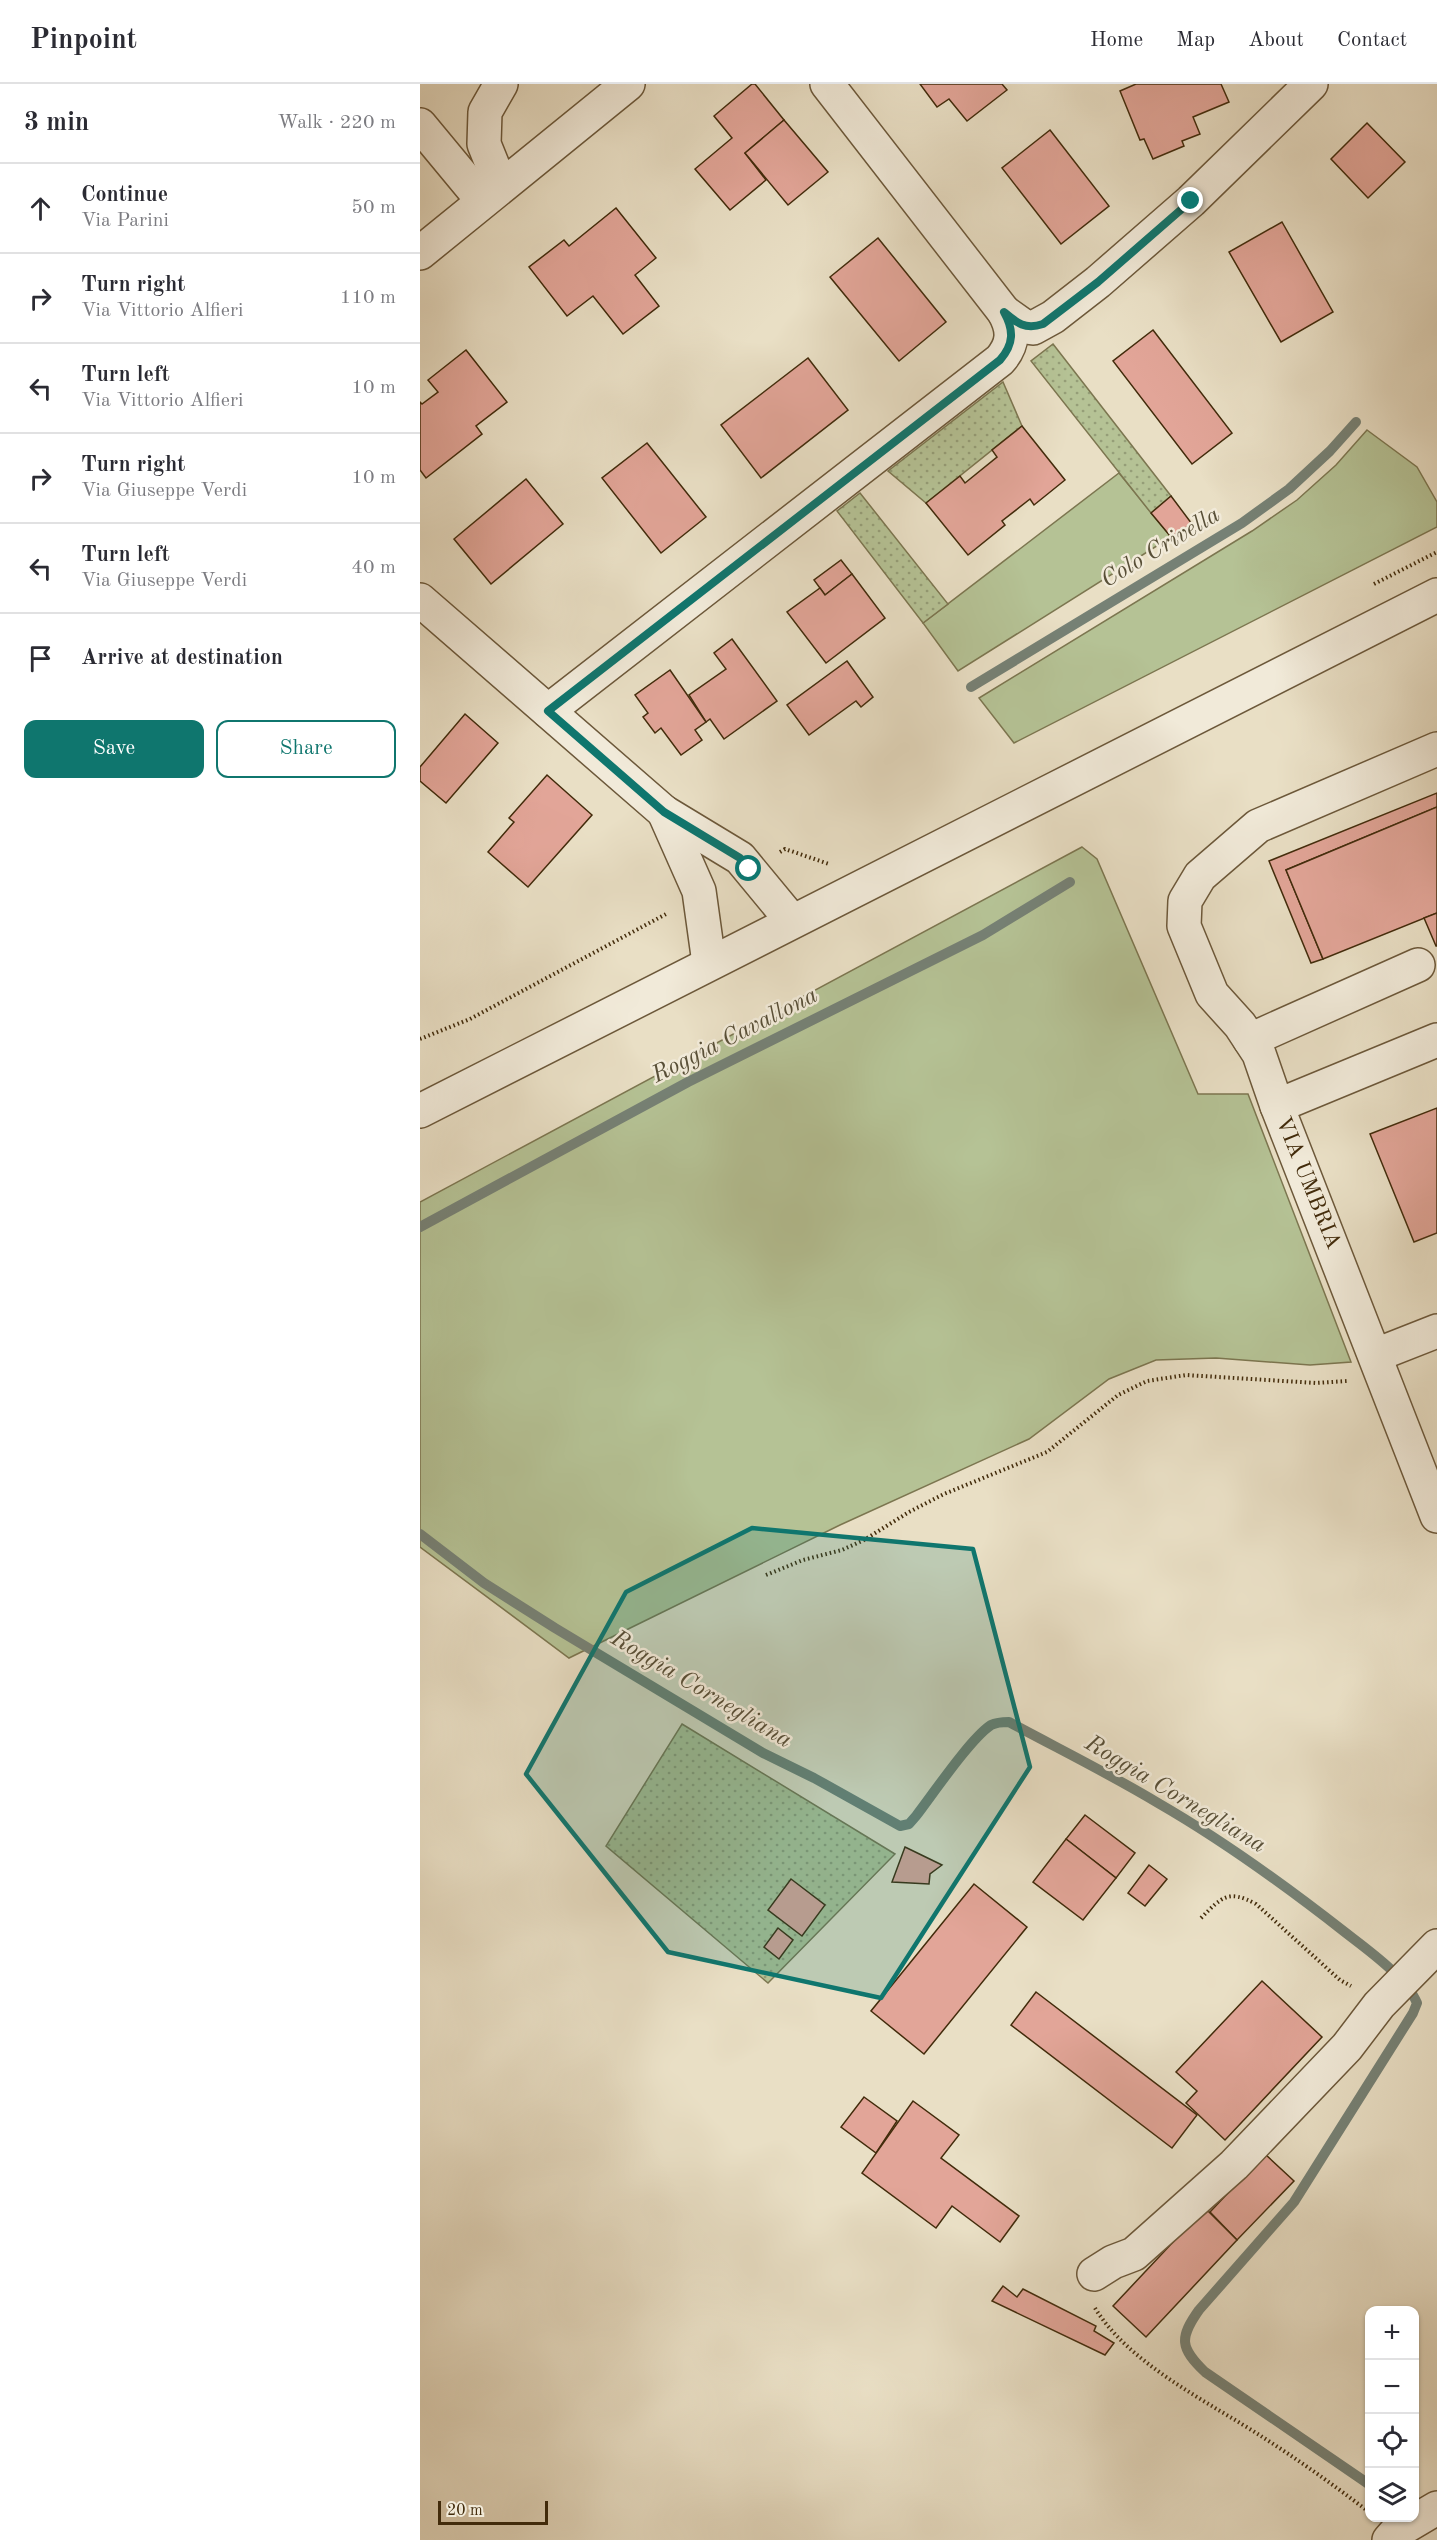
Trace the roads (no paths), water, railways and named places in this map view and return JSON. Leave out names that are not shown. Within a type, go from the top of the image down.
[{"type":"street","points":[[492,194],[484,144],[485,112],[501,84]]},
{"type":"street","points":[[420,253],[628,84]]},
{"type":"street","points":[[548,711],[1000,360],[1012,343],[1010,323],[1004,312],[827,84]]},
{"type":"street","points":[[1004,312],[1025,327],[1033,328],[1053,317],[1098,282],[1191,201],[1311,84]]},
{"type":"street","points":[[420,125],[492,194]]},
{"type":"street","points":[[420,1111],[1437,595]]},
{"type":"street","points":[[420,600],[664,812],[740,858],[792,921]]},
{"type":"street","points":[[1277,1106],[1259,1053],[1240,1024],[1212,994],[1184,926],[1185,901],[1200,876],[1258,826],[1437,749]]},
{"type":"street","points":[[664,812],[700,895],[709,963]]},
{"type":"street","points":[[1250,1040],[1418,965]]},
{"type":"street","name":"VIA UMBRIA","points":[[1437,1040],[1277,1106],[1437,1516]]},
{"type":"street","points":[[1379,1364],[1437,1331]]},
{"type":"street","points":[[1094,2274],[1113,2262],[1134,2254],[1234,2165],[1347,2047],[1379,2005],[1437,1946]]},
{"type":"street","points":[[1389,2540],[1396,2532],[1437,2508]]},
{"type":"waterway","name":"Colo Crivella","points":[[971,687],[1242,523],[1289,489],[1330,451],[1356,422]]},
{"type":"waterway","name":"Roggia Cavallona","points":[[420,1227],[688,1082],[983,935],[1070,882]]},
{"type":"waterway","name":"Roggia Cornegliana","points":[[420,1534],[484,1583],[555,1628],[763,1753],[814,1778],[900,1826],[909,1824],[916,1816],[982,1732],[993,1724],[1009,1722],[1122,1782],[1207,1833],[1301,1898],[1396,1974],[1412,1993],[1417,2003],[1413,2013],[1294,2202],[1199,2310],[1188,2328],[1185,2342],[1191,2356],[1205,2372],[1365,2482]]}]
